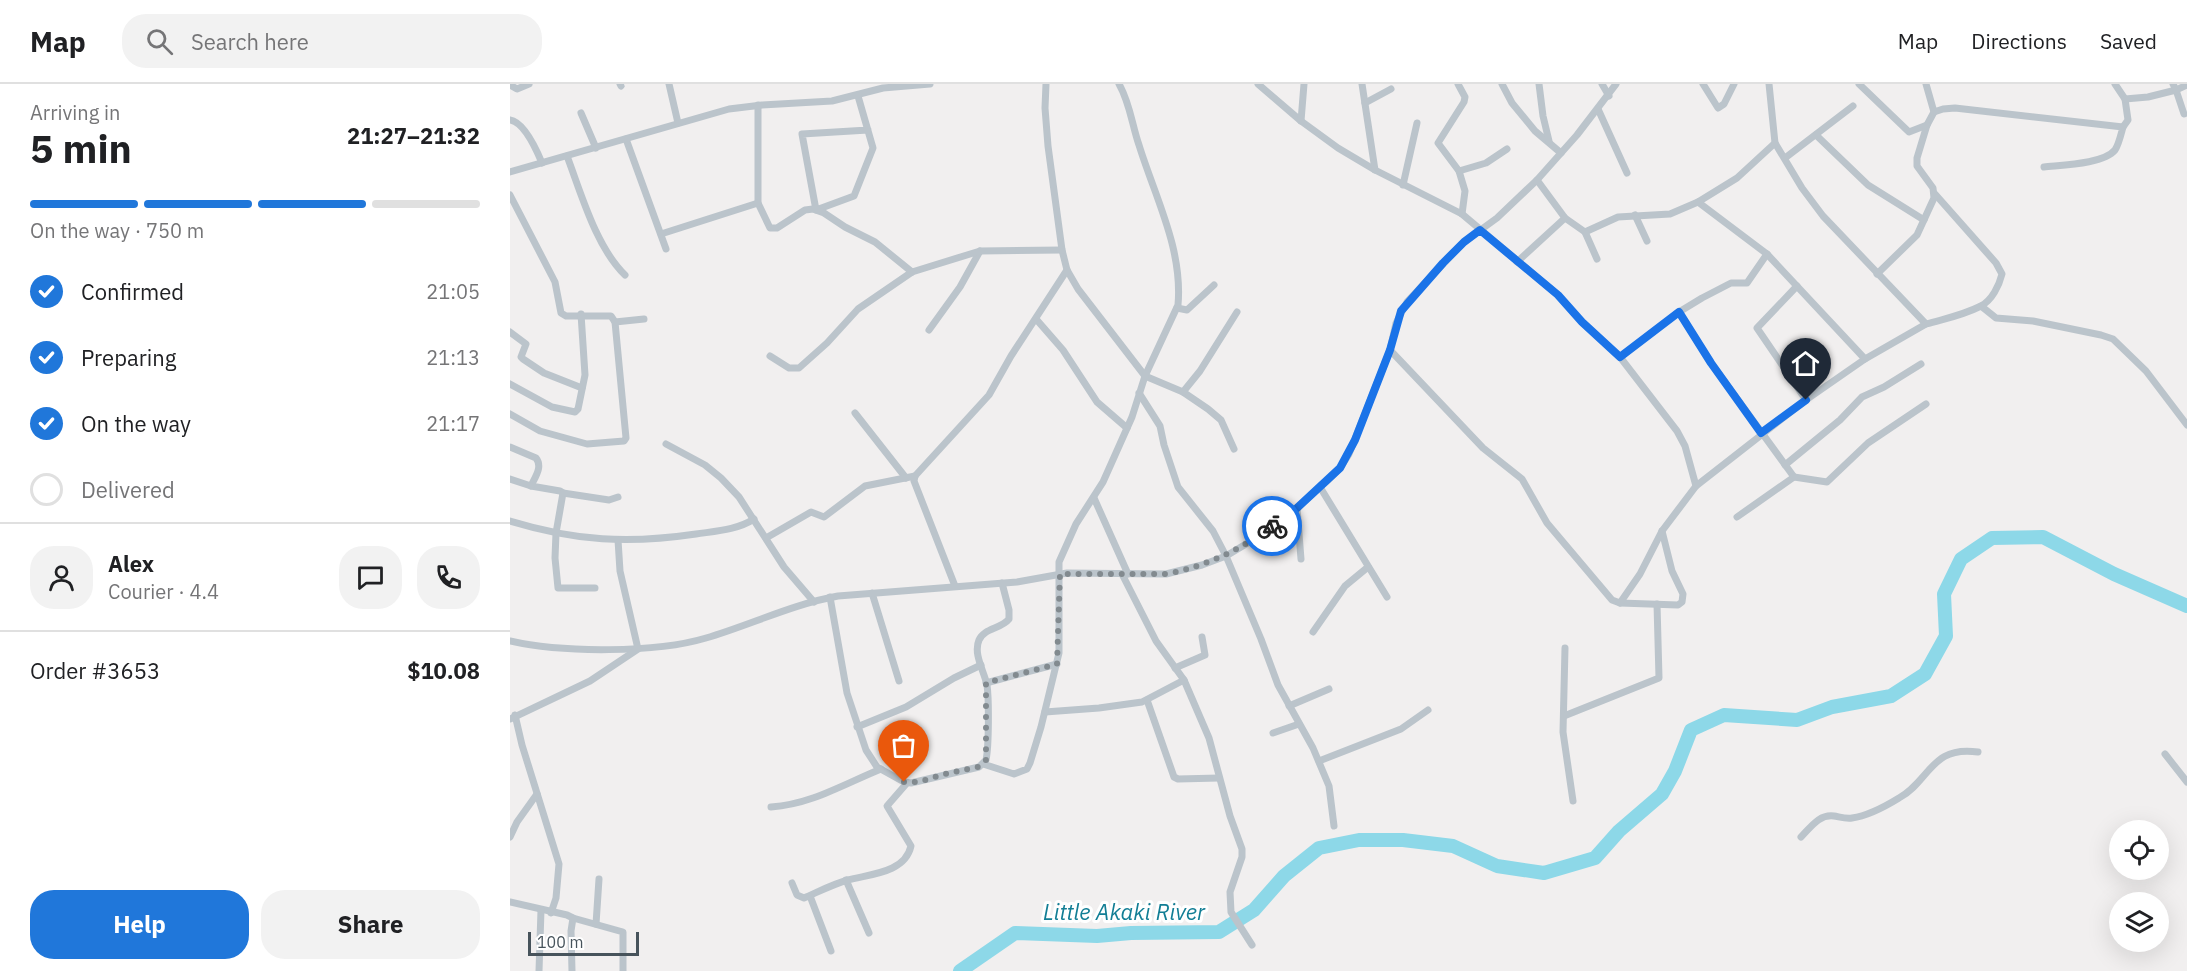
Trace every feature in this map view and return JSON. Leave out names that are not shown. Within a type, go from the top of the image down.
[{"type":"street","points":[[510,86],[517,89],[529,84]]},
{"type":"street","points":[[669,84],[678,123]]},
{"type":"street","points":[[510,172],[729,109],[832,101],[883,88],[930,84]]},
{"type":"street","points":[[1046,84],[1047,136],[1062,250],[1067,270],[1078,289],[1145,376],[1183,392],[1208,408],[1221,420],[1234,449]]},
{"type":"street","points":[[983,764],[1014,774],[1026,769],[1030,763],[1057,664],[1059,562],[1076,524],[1103,482],[1127,428],[1145,376],[1177,308],[1179,294],[1174,251],[1119,84]]},
{"type":"street","points":[[1258,84],[1301,121],[1338,148],[1402,185],[1462,214],[1558,295],[1582,322],[1620,357],[1677,431],[1685,446],[1696,486]]},
{"type":"street","points":[[1301,121],[1304,84]]},
{"type":"street","points":[[1362,84],[1374,170]]},
{"type":"street","points":[[1458,84],[1465,97],[1464,102],[1438,143],[1458,171],[1465,191],[1462,214]]},
{"type":"street","points":[[1502,84],[1512,103],[1535,131],[1561,153]]},
{"type":"street","points":[[1539,84],[1549,141]]},
{"type":"street","points":[[1602,84],[1609,96]]},
{"type":"street","points":[[510,641],[558,648],[638,649],[705,638],[830,597],[1002,583],[1060,574],[1166,574],[1226,556],[1256,538],[1297,508],[1340,468],[1349,454],[1390,350],[1396,323],[1407,302],[1464,242],[1513,205],[1561,153],[1617,84]]},
{"type":"street","points":[[1703,84],[1718,108],[1724,104],[1734,84]]},
{"type":"street","points":[[1769,84],[1775,143],[1823,216],[1926,324]]},
{"type":"street","points":[[1859,84],[1904,129],[1909,132],[1915,131],[1927,125]]},
{"type":"street","points":[[1620,603],[1640,574],[1662,531],[1696,486],[1761,433],[1865,359],[1926,324],[1948,317],[1959,317],[1987,303],[1993,294],[2002,274],[1996,263],[1935,194],[1917,166],[1917,158],[1927,125],[1934,112],[1926,84]]},
{"type":"street","points":[[2044,167],[2078,164],[2111,154],[2128,120],[2125,99],[2115,84]]},
{"type":"street","points":[[2125,99],[2148,97],[2174,87],[2187,85]]},
{"type":"street","points":[[2174,87],[2184,114]]},
{"type":"street","points":[[1365,103],[1391,89]]},
{"type":"street","points":[[758,105],[758,203],[768,225],[774,229],[805,210],[816,210],[854,195],[873,148],[858,96]]},
{"type":"street","points":[[1785,158],[1853,106]]},
{"type":"street","points":[[1934,112],[1955,108],[2123,127]]},
{"type":"street","points":[[1598,109],[1627,172]]},
{"type":"street","points":[[581,113],[596,148]]},
{"type":"street","points":[[510,120],[519,124],[534,145],[542,163]]},
{"type":"street","points":[[1402,185],[1417,123]]},
{"type":"street","points":[[816,210],[802,134],[867,130]]},
{"type":"street","points":[[1816,135],[1868,185],[1924,220]]},
{"type":"street","points":[[626,140],[666,249]]},
{"type":"street","points":[[1585,232],[1618,217],[1670,214],[1698,202],[1737,178],[1775,143]]},
{"type":"street","points":[[1458,171],[1486,163],[1507,149]]},
{"type":"street","points":[[567,156],[588,212],[605,248],[625,275]]},
{"type":"street","points":[[1537,180],[1565,218],[1585,232],[1597,259]]},
{"type":"street","points":[[1877,274],[1912,241],[1935,194]]},
{"type":"street","points":[[510,195],[555,282],[560,311],[566,316],[581,314],[611,316],[615,322],[626,438],[624,441],[587,444],[540,431],[510,414]]},
{"type":"street","points":[[1698,202],[1767,254],[1865,359]]},
{"type":"street","points":[[661,234],[758,203]]},
{"type":"street","points":[[816,210],[875,242],[912,272]]},
{"type":"street","points":[[1635,215],[1647,241]]},
{"type":"street","points":[[1517,261],[1565,218]]},
{"type":"street","points":[[770,356],[789,368],[799,368],[827,343],[858,309],[912,272],[980,251],[1062,250]]},
{"type":"street","points":[[929,330],[960,287],[980,251]]},
{"type":"street","points":[[1620,357],[1679,312],[1731,283],[1747,283],[1767,254]]},
{"type":"street","points":[[766,538],[811,512],[824,517],[864,486],[910,477],[989,395],[1011,356],[1067,270]]},
{"type":"street","points":[[1177,308],[1186,310],[1214,285]]},
{"type":"street","points":[[1797,286],[1757,328],[1806,400]]},
{"type":"street","points":[[1981,306],[1996,318],[2033,321],[2101,334],[2113,339],[2146,371],[2187,425]]},
{"type":"street","points":[[1183,392],[1200,371],[1237,312]]},
{"type":"street","points":[[1679,312],[1711,363],[1794,477]]},
{"type":"street","points":[[510,384],[552,407],[572,413],[578,409],[585,375],[581,314]]},
{"type":"street","points":[[615,322],[644,319]]},
{"type":"street","points":[[1036,319],[1063,350],[1097,402],[1127,428]]},
{"type":"street","points":[[510,332],[526,344],[521,357],[523,359],[544,374],[582,388]]},
{"type":"street","points":[[1390,350],[1482,448],[1522,479],[1547,523],[1606,595],[1620,603],[1678,604],[1684,599],[1669,560],[1662,531]]},
{"type":"street","points":[[1785,465],[1840,420],[1862,397],[1884,387],[1921,364]]},
{"type":"street","points":[[1139,393],[1161,426],[1164,445],[1178,487],[1213,531],[1226,556],[1278,685],[1319,761],[1329,786],[1334,826]]},
{"type":"street","points":[[1737,517],[1794,477],[1827,482],[1868,443],[1926,404]]},
{"type":"street","points":[[855,413],[914,481],[956,586]]},
{"type":"street","points":[[666,444],[715,472],[739,497],[784,567],[814,602]]},
{"type":"street","points":[[510,447],[539,461],[540,466],[531,486]]},
{"type":"street","points":[[510,478],[531,486],[563,493],[609,500],[618,497]]},
{"type":"street","points":[[1320,487],[1387,597]]},
{"type":"street","points":[[563,493],[556,533],[555,558],[558,588],[595,588]]},
{"type":"street","points":[[1094,498],[1156,641],[1184,680],[1209,738],[1242,849],[1242,857],[1230,892],[1231,912],[1251,942]]},
{"type":"street","points":[[1297,508],[1301,559]]},
{"type":"street","points":[[510,520],[556,533],[618,540],[661,539],[720,531],[741,526],[754,519]]},
{"type":"street","points":[[618,540],[620,572],[638,649]]},
{"type":"street","points":[[1313,633],[1345,586],[1368,567]]},
{"type":"street","points":[[830,597],[850,707],[866,750],[880,769],[907,783],[983,764],[987,754],[986,683],[978,642],[988,631],[1004,624],[1009,619],[1002,583]]},
{"type":"street","points":[[872,593],[899,681]]},
{"type":"street","points":[[1564,716],[1659,678],[1657,604]]},
{"type":"street","points":[[1175,668],[1205,655],[1202,637]]},
{"type":"street","points":[[1565,648],[1563,732],[1573,801]]},
{"type":"street","points":[[551,912],[556,898],[559,864],[512,717],[590,681],[638,649]]},
{"type":"street","points":[[986,683],[1057,664]]},
{"type":"street","points":[[857,727],[906,707],[954,678],[981,665]]},
{"type":"street","points":[[1045,712],[1099,708],[1147,700],[1184,680]]},
{"type":"street","points":[[1289,706],[1329,689]]},
{"type":"street","points":[[1147,700],[1174,777],[1178,779],[1220,778]]},
{"type":"street","points":[[1319,761],[1401,729],[1428,710]]},
{"type":"street","points":[[1273,733],[1299,724]]},
{"type":"street","points":[[1801,837],[1818,819],[1826,816],[1855,818],[1907,794],[1936,762],[1955,752],[1961,750],[1978,752]]},
{"type":"street","points":[[2165,754],[2187,782]]},
{"type":"street","points":[[771,807],[791,806],[819,797],[880,769]]},
{"type":"street","points":[[792,883],[800,897],[810,896],[846,880],[896,867],[910,850],[909,843],[887,806],[907,783]]},
{"type":"street","points":[[510,837],[517,822],[537,794]]},
{"type":"street","points":[[596,924],[599,879]]},
{"type":"street","points":[[846,880],[869,933]]},
{"type":"street","points":[[810,896],[831,951]]},
{"type":"street","points":[[510,902],[567,915],[623,932],[623,971]]},
{"type":"street","points":[[538,971],[541,910]]},
{"type":"street","points":[[572,971],[573,918]]},
{"type":"waterway","name":"Little Akaki River","points":[[960,971],[1015,933],[1097,936],[1131,933],[1219,932],[1254,910],[1284,876],[1319,848],[1359,840],[1403,840],[1453,846],[1497,866],[1544,873],[1595,858],[1619,831],[1662,794],[1675,771],[1691,730],[1724,715],[1797,720],[1832,707],[1891,696],[1925,674],[1946,636],[1944,594],[1961,559],[1992,538],[2043,537],[2114,574],[2187,606]]},
{"type":"way so far","points":[[904,782],[918,782],[978,767],[986,760],[986,683],[1023,671],[1057,664],[1060,574],[1174,573],[1226,556],[1272,526]]},
{"type":"route","points":[[1272,526],[1297,508],[1340,468],[1355,440],[1390,350],[1401,311],[1443,263],[1480,230],[1558,295],[1582,322],[1620,357],[1679,312],[1711,363],[1761,433],[1806,400]]}]
